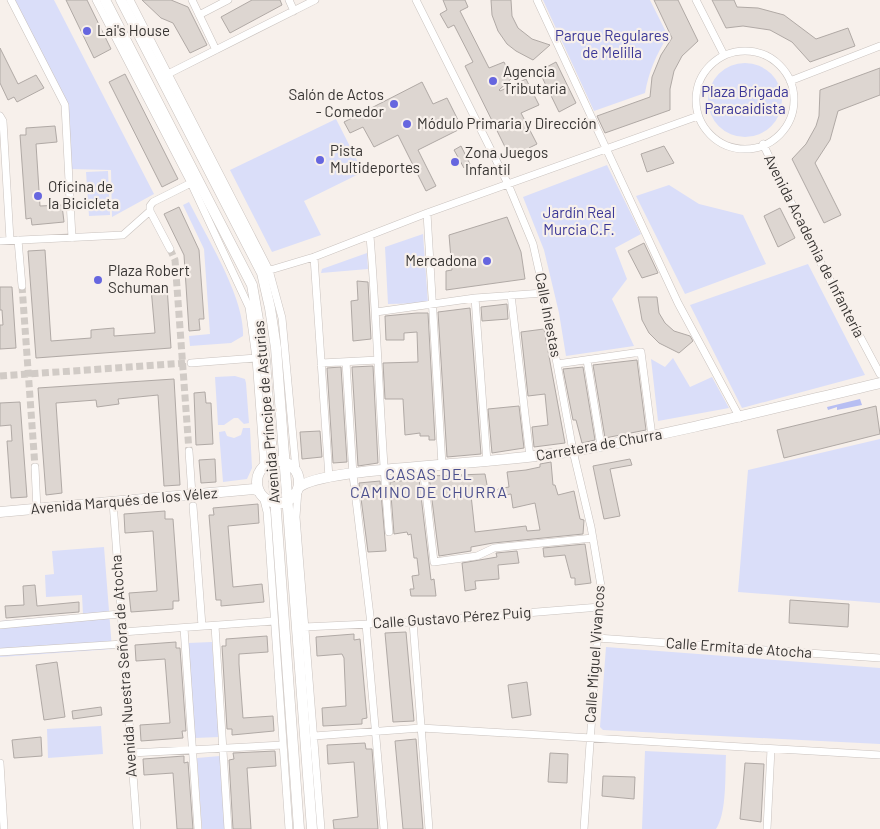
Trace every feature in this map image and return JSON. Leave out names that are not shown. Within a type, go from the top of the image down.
[{"type":"main road","name":"Avenida Príncipe de Asturias","points":[[105,0],[252,286],[263,341],[268,464],[275,503],[299,829]]},
{"type":"main road","name":"Avenida Príncipe de Asturias","points":[[121,0],[165,76],[266,272],[276,348],[312,829]]},
{"type":"main road","name":"Carretera de Churra","points":[[288,501],[298,489],[313,480],[573,451],[740,418],[880,383]]},
{"type":"main road","points":[[285,462],[268,464],[258,480],[257,492],[275,503],[288,501]]},
{"type":"main road","name":"Carretera de Churra","points":[[285,462],[297,473],[313,480]]},
{"type":"main road","points":[[297,473],[298,489]]},
{"type":"main road","name":"Avenida Marqués de los Vélez","points":[[0,512],[113,502],[192,500],[257,492]]},
{"type":"street","points":[[11,0],[65,106],[72,238]]},
{"type":"street","points":[[96,0],[191,183],[249,307],[268,464]]},
{"type":"street","points":[[130,0],[165,76],[315,0]]},
{"type":"street","points":[[192,0],[216,50]]},
{"type":"street","points":[[199,15],[228,0]]},
{"type":"street","points":[[289,0],[294,10]]},
{"type":"street","name":"Calle Iniestas","points":[[416,0],[508,184],[533,244],[544,292],[573,451]]},
{"type":"street","points":[[537,0],[678,303],[740,418]]},
{"type":"street","points":[[696,0],[724,55]]},
{"type":"street","points":[[790,81],[880,46]]},
{"type":"street","points":[[745,51],[766,56],[778,63],[790,81],[794,96],[792,112],[786,126],[776,138],[763,144],[741,149],[728,146],[716,140],[706,130],[698,116],[696,94],[699,82],[713,63],[724,55],[745,51]]},
{"type":"street","points":[[0,116],[3,121],[10,240]]},
{"type":"street","points":[[297,473],[282,318],[266,272],[314,257],[427,213],[698,116]]},
{"type":"street","name":"Avenida Academia de Infantería","points":[[763,144],[815,252],[880,374]]},
{"type":"street","points":[[170,249],[150,211],[150,206],[153,202],[191,183]]},
{"type":"street","points":[[0,241],[123,235],[150,211]]},
{"type":"street","points":[[427,213],[442,465]]},
{"type":"street","points":[[370,236],[376,312],[383,471],[389,532]]},
{"type":"street","points":[[18,240],[22,286]]},
{"type":"street","points":[[314,257],[329,478]]},
{"type":"street","points":[[376,312],[475,298],[544,292]]},
{"type":"street","points":[[511,296],[530,457]]},
{"type":"street","points":[[475,298],[487,462]]},
{"type":"street","points":[[557,364],[641,352],[652,436]]},
{"type":"street","points":[[191,363],[256,358]]},
{"type":"street","points":[[321,363],[378,360]]},
{"type":"street","points":[[586,360],[601,446]]},
{"type":"street","points":[[346,362],[352,475],[369,624],[384,829]]},
{"type":"street","points":[[189,451],[202,626]]},
{"type":"street","name":"Calle Miguel Vivancos","points":[[573,451],[593,538],[601,586],[584,829]]},
{"type":"street","points":[[34,467],[37,510]]},
{"type":"street","points":[[423,467],[434,562],[477,556],[494,548],[593,538]]},
{"type":"street","points":[[298,489],[296,505],[304,626],[321,829]]},
{"type":"street","points":[[257,492],[267,512],[289,829]]},
{"type":"street","name":"Avenida Nuestra Señora de Atocha","points":[[113,502],[137,829]]},
{"type":"street","name":"Calle Gustavo Pérez Puig","points":[[304,626],[413,622],[600,607]]},
{"type":"street","points":[[0,625],[120,614]]},
{"type":"street","points":[[122,632],[274,621]]},
{"type":"street","points":[[413,622],[429,829]]},
{"type":"street","points":[[215,626],[228,829]]},
{"type":"street","points":[[184,628],[198,829]]},
{"type":"street","name":"Calle Ermita de Atocha","points":[[598,638],[880,658]]},
{"type":"street","points":[[0,652],[123,644]]},
{"type":"street","points":[[314,736],[421,728],[880,755]]},
{"type":"street","points":[[131,753],[283,746]]},
{"type":"street","points":[[767,829],[772,748]]},
{"type":"street","points":[[0,765],[4,829]]},
{"type":"green space","points":[[11,0],[54,0],[154,194],[112,217],[111,170],[69,169],[65,105]]},
{"type":"green space","name":"Parque Regulares de Melilla","points":[[543,0],[650,0],[668,36],[654,63],[645,93],[594,111]]},
{"type":"green space","name":"Plaza Brigada Paracaidista","points":[[738,63],[752,63],[766,69],[776,79],[782,93],[780,114],[766,131],[752,137],[738,137],[724,131],[714,121],[708,107],[708,93],[714,79],[724,69]]},
{"type":"green space","points":[[336,119],[363,172],[304,201],[321,235],[272,252],[230,170]]},
{"type":"green space","name":"Jardín Real Murcia C.F.","points":[[607,165],[641,234],[615,248],[627,279],[612,299],[634,346],[566,356],[559,313],[544,250],[523,197]]},
{"type":"green space","points":[[108,171],[110,215],[89,216],[86,172]]},
{"type":"green space","points":[[669,185],[699,204],[743,215],[766,264],[685,294],[636,196]]},
{"type":"green space","points":[[189,202],[214,249],[238,304],[243,336],[231,343],[190,346],[189,336],[210,334],[204,249],[183,205]]},
{"type":"green space","points":[[423,234],[428,303],[388,304],[385,247]]},
{"type":"green space","points":[[367,253],[368,269],[321,273],[322,269]]},
{"type":"green space","points":[[808,264],[865,375],[742,408],[690,305]]},
{"type":"green space","points":[[673,358],[690,387],[712,377],[729,408],[658,421],[651,359],[665,367]]},
{"type":"green space","points":[[235,376],[245,379],[249,423],[244,424],[238,418],[234,418],[224,425],[218,425],[215,377]]},
{"type":"green space","points":[[243,428],[250,428],[252,468],[247,479],[223,482],[219,432],[225,431],[227,436],[234,438],[241,435]]},
{"type":"green space","points":[[880,439],[880,603],[738,592],[748,470]]},
{"type":"green space","points":[[104,547],[112,649],[0,657],[0,621],[83,614],[82,595],[46,597],[45,575],[54,574],[52,551]]},
{"type":"green space","points":[[212,642],[219,737],[195,738],[188,643]]},
{"type":"green space","points":[[606,647],[880,668],[880,744],[603,730],[600,727]]},
{"type":"green space","points":[[101,726],[103,754],[48,758],[47,729]]},
{"type":"green space","points":[[645,751],[726,755],[724,804],[720,822],[716,829],[642,829]]},
{"type":"green space","points":[[220,756],[225,829],[202,829],[197,758]]},
{"type":"water","points":[[860,399],[862,405],[837,410],[837,407],[828,410],[827,407]]},
{"type":"building","points":[[66,0],[87,0],[111,49],[94,58]]},
{"type":"building","points":[[142,0],[171,0],[188,7],[207,45],[190,53],[173,23],[161,18]]},
{"type":"building","points":[[252,0],[280,0],[282,5],[230,33],[221,17]]},
{"type":"building","name":"Agencia Tributaria","points":[[443,0],[465,0],[468,7],[460,11],[489,68],[504,62],[512,78],[500,91],[526,79],[539,105],[521,113],[537,144],[529,148],[530,151],[511,159],[465,66],[473,62],[454,25],[448,28],[440,14],[447,10]]},
{"type":"building","points":[[491,0],[511,0],[512,16],[518,28],[532,39],[550,45],[533,60],[516,51],[507,44],[498,31],[492,15]]},
{"type":"building","points":[[654,0],[678,0],[698,41],[682,56],[674,71],[670,89],[670,110],[605,133],[597,116],[650,97],[652,77],[661,55],[672,38]]},
{"type":"building","points":[[712,0],[734,0],[737,7],[758,8],[784,15],[816,39],[848,28],[855,46],[810,62],[792,42],[770,30],[743,26],[726,28]]},
{"type":"building","points":[[0,48],[18,84],[36,75],[44,88],[17,102],[14,97],[8,100],[0,83]]},
{"type":"building","points":[[556,62],[576,103],[559,112],[539,71]]},
{"type":"building","points":[[880,68],[880,95],[838,111],[830,140],[815,163],[841,215],[824,223],[792,159],[806,144],[816,126],[819,116],[820,90]]},
{"type":"building","points":[[125,74],[178,179],[162,187],[109,82]]},
{"type":"building","points":[[422,82],[433,104],[447,98],[462,128],[418,150],[436,186],[426,191],[398,135],[374,147],[363,127],[350,133],[344,122]]},
{"type":"building","points":[[55,126],[57,142],[36,144],[40,206],[62,205],[64,222],[32,225],[31,218],[26,219],[20,135],[26,135],[26,128]]},
{"type":"building","points":[[461,146],[470,164],[464,168],[454,150]]},
{"type":"building","points":[[664,146],[674,163],[647,172],[641,154]]},
{"type":"building","points":[[179,207],[199,250],[204,319],[199,319],[200,330],[189,331],[184,255],[164,214]]},
{"type":"building","points":[[780,208],[795,238],[778,247],[764,216]]},
{"type":"building","name":"Mercadona","points":[[507,217],[521,252],[525,279],[446,290],[446,271],[452,270],[449,235]]},
{"type":"building","points":[[644,243],[658,273],[642,278],[628,251]]},
{"type":"building","points":[[45,250],[51,341],[91,338],[91,330],[114,328],[114,336],[155,333],[151,288],[167,286],[171,348],[36,358],[28,251]]},
{"type":"building","points":[[357,281],[368,282],[371,339],[353,341],[351,301],[358,300]]},
{"type":"building","points":[[0,287],[12,287],[16,348],[0,349],[0,325],[3,325],[2,310],[0,310]]},
{"type":"building","points":[[638,297],[657,297],[659,313],[665,323],[674,331],[690,336],[693,341],[679,353],[659,343],[649,333],[642,320]]},
{"type":"building","points":[[507,304],[508,319],[482,321],[481,307]]},
{"type":"building","points":[[470,308],[481,454],[447,457],[438,312]]},
{"type":"building","points":[[428,313],[435,440],[429,440],[429,436],[420,436],[420,433],[405,435],[403,399],[385,399],[383,363],[418,362],[417,332],[404,333],[404,340],[386,340],[385,316]]},
{"type":"building","points":[[544,329],[565,443],[534,447],[532,427],[548,425],[545,394],[528,396],[521,332]]},
{"type":"building","points":[[637,360],[646,430],[605,438],[593,365]]},
{"type":"building","points":[[373,366],[378,463],[358,466],[352,367]]},
{"type":"building","points":[[341,367],[347,462],[333,463],[327,368]]},
{"type":"building","points":[[583,367],[595,440],[582,443],[576,420],[573,420],[563,369]]},
{"type":"building","points":[[174,379],[180,485],[164,486],[158,395],[118,399],[119,404],[97,407],[96,400],[56,403],[62,493],[46,495],[38,388]]},
{"type":"building","points":[[205,392],[206,403],[211,403],[213,444],[196,445],[194,393]]},
{"type":"building","points":[[20,402],[27,497],[11,498],[7,441],[12,441],[11,425],[0,426],[0,403]]},
{"type":"building","points":[[519,406],[524,448],[492,453],[488,409]]},
{"type":"building","points":[[876,406],[880,434],[784,458],[777,430]]},
{"type":"building","points":[[320,431],[322,457],[302,459],[300,432]]},
{"type":"building","points":[[215,459],[216,482],[201,483],[199,460]]},
{"type":"building","points":[[630,459],[632,465],[610,469],[620,516],[604,519],[593,466]]},
{"type":"building","points":[[551,462],[553,485],[555,485],[558,495],[574,491],[580,519],[584,520],[583,534],[493,543],[471,547],[471,551],[439,556],[429,476],[485,474],[488,490],[477,491],[477,494],[471,495],[475,532],[526,526],[527,531],[540,530],[535,503],[513,508],[511,494],[499,496],[498,489],[509,487],[507,472],[540,467],[540,464]]},
{"type":"building","points":[[419,479],[431,580],[434,579],[436,596],[411,596],[410,589],[414,589],[412,576],[419,575],[417,558],[414,558],[411,534],[408,535],[407,532],[394,534],[390,482]]},
{"type":"building","points":[[380,481],[386,551],[368,552],[359,483]]},
{"type":"building","points":[[258,504],[259,523],[228,526],[233,587],[262,584],[264,602],[221,606],[221,600],[216,600],[209,515],[214,515],[213,508]]},
{"type":"building","points":[[165,511],[165,519],[173,519],[179,601],[173,601],[173,609],[131,612],[129,593],[157,591],[153,531],[125,533],[124,514]]},
{"type":"building","points":[[585,544],[591,583],[575,585],[575,578],[571,578],[565,555],[544,557],[543,548]]},
{"type":"building","points":[[517,551],[519,563],[498,565],[499,579],[475,581],[476,589],[465,591],[462,563],[497,557],[496,553]]},
{"type":"building","points":[[35,585],[37,606],[79,602],[79,612],[6,618],[5,606],[24,605],[23,586]]},
{"type":"building","points":[[790,600],[849,604],[848,627],[789,623]]},
{"type":"building","points":[[406,632],[414,721],[393,722],[385,633]]},
{"type":"building","points":[[354,634],[354,640],[360,639],[367,718],[362,719],[362,724],[323,726],[322,708],[346,706],[344,658],[342,654],[317,656],[316,637]]},
{"type":"building","points":[[267,636],[268,652],[239,654],[239,664],[243,718],[273,716],[274,731],[232,735],[232,729],[227,729],[222,646],[226,646],[226,639]]},
{"type":"building","points":[[176,642],[176,648],[180,648],[186,731],[182,731],[183,738],[141,741],[140,725],[170,723],[165,659],[136,661],[135,645]]},
{"type":"building","points":[[57,662],[65,717],[44,720],[36,665]]},
{"type":"building","points":[[527,682],[531,715],[512,718],[508,685]]},
{"type":"building","points":[[101,707],[102,715],[73,719],[72,711]]},
{"type":"building","points":[[41,737],[42,756],[14,758],[12,740]]},
{"type":"building","points":[[416,739],[423,829],[403,829],[395,741]]},
{"type":"building","points":[[365,743],[366,749],[372,749],[378,829],[334,829],[333,820],[358,817],[354,762],[328,764],[327,745]]},
{"type":"building","points":[[275,751],[276,766],[247,768],[251,829],[233,829],[229,760],[234,759],[233,753]]},
{"type":"building","points":[[550,753],[568,754],[567,783],[548,782]]},
{"type":"building","points":[[184,756],[184,763],[188,762],[193,829],[177,829],[173,773],[144,775],[143,759]]},
{"type":"building","points":[[745,763],[764,764],[761,822],[740,819]]},
{"type":"building","points":[[603,776],[635,777],[634,799],[602,796]]},
{"type":"tunnel","points":[[170,249],[175,260],[189,451]]},
{"type":"tunnel","points":[[22,286],[35,467]]},
{"type":"tunnel","points":[[0,376],[187,363]]},
{"type":"place","name":"Lai's House","points":[[87,31]]},
{"type":"place","name":"Agencia Tributaria","points":[[493,81]]},
{"type":"place","name":"Salón de Actos - Comedor","points":[[394,104]]},
{"type":"place","name":"Módulo Primaria y Dirección","points":[[407,124]]},
{"type":"place","name":"Pista Multideportes","points":[[320,160]]},
{"type":"place","name":"Zona Juegos Infantil","points":[[455,162]]},
{"type":"place","name":"Oficina de la Bicicleta","points":[[38,196]]},
{"type":"place","name":"Mercadona","points":[[487,261]]},
{"type":"place","name":"Plaza Robert Schuman","points":[[98,280]]},
{"type":"district","name":"CASAS DEL CAMINO DE CHURRA","points":[[429,483]]}]
